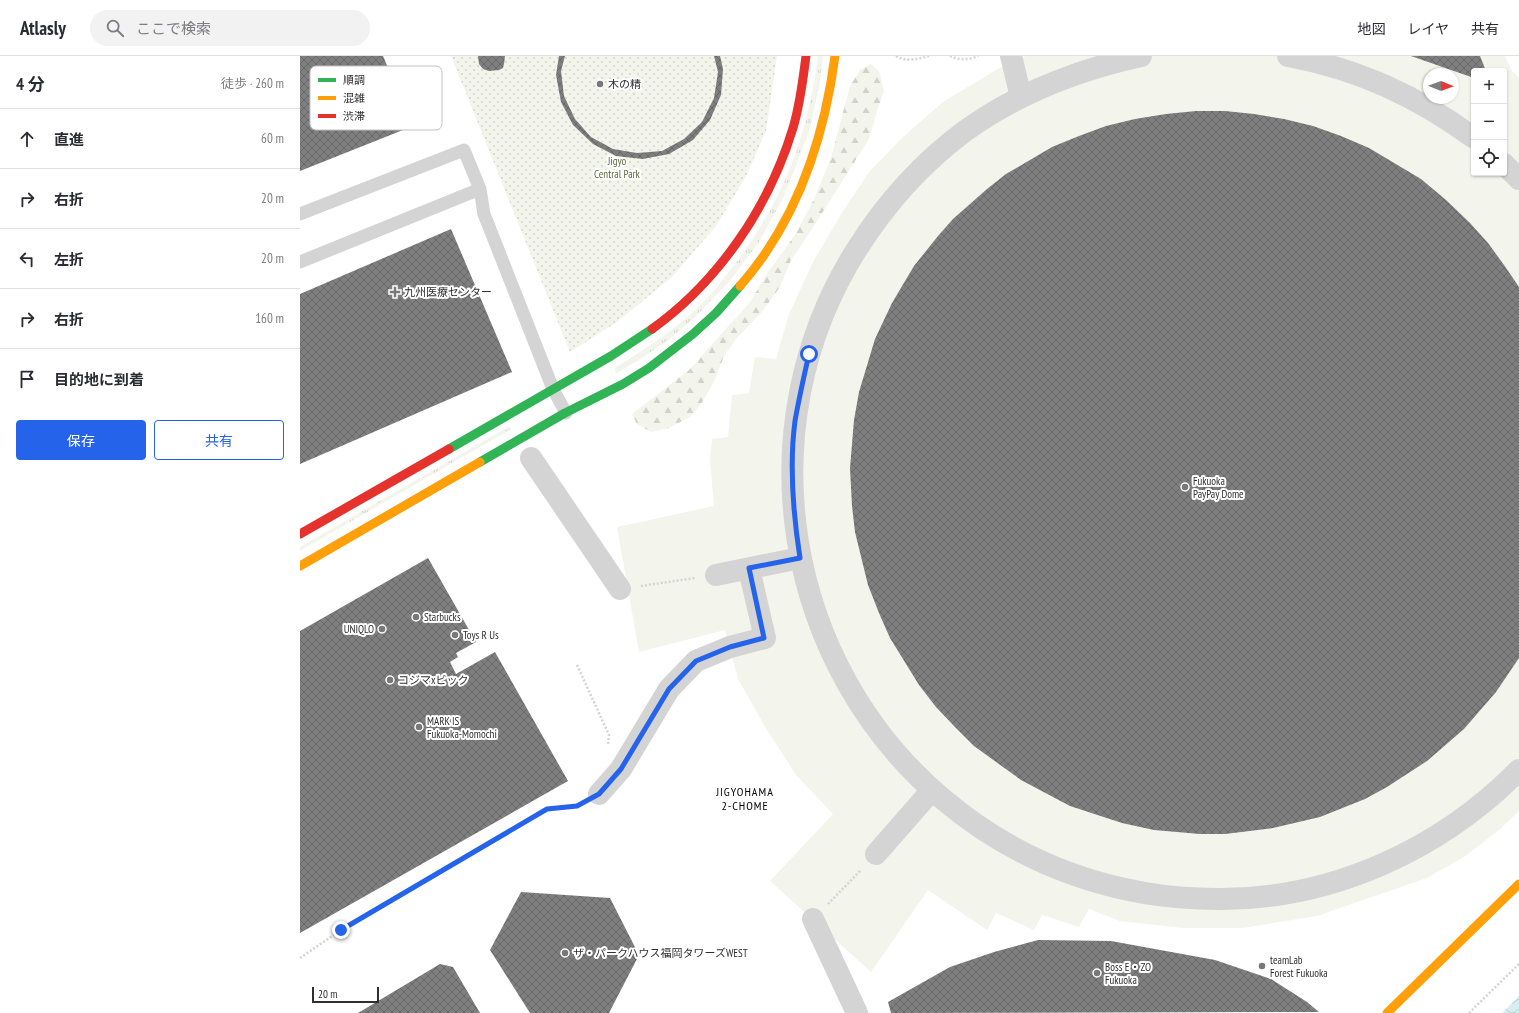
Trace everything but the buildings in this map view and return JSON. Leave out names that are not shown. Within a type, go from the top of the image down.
[{"type":"street","points":[[300,534],[611,356],[659,324],[682,305],[715,270],[744,232],[769,188],[782,159],[793,127],[806,56]]},
{"type":"street","points":[[300,566],[445,481],[523,439],[566,413],[624,383],[677,348],[704,325],[743,283],[769,249],[795,202],[821,135],[832,84],[835,56]]},
{"type":"street","points":[[1011,56],[1021,97]]},
{"type":"street","points":[[1141,56],[1081,71],[1051,83],[1021,97],[963,133],[936,155],[912,178],[889,204],[868,231],[834,290],[820,322],[809,354],[801,388],[795,422],[792,456],[792,490],[800,558],[808,591],[819,624],[847,685],[865,714],[885,741],[907,766],[956,811],[982,830],[1034,858],[1069,874],[1100,884],[1138,892],[1195,899],[1228,900],[1292,893],[1323,886],[1384,864],[1441,834],[1468,816],[1519,770]]},
{"type":"street","points":[[1288,56],[1335,67],[1366,77],[1424,105],[1471,136]]},
{"type":"street","points":[[1507,167],[1519,179]]},
{"type":"street","points":[[531,458],[620,589]]},
{"type":"street","points":[[716,575],[800,558]]},
{"type":"street","points":[[599,794],[621,769],[669,689],[696,661],[730,647],[764,638],[749,568]]},
{"type":"street","points":[[876,854],[932,790]]},
{"type":"street","points":[[1386,1013],[1519,884]]},
{"type":"street","points":[[813,919],[857,1013]]},
{"type":"lane","points":[[300,214],[464,150],[480,189],[484,214],[553,389],[566,413]]},
{"type":"lane","points":[[300,262],[480,189]]},
{"type":"path","points":[[896,56],[899,58],[916,59],[929,56]]},
{"type":"path","points":[[950,56],[956,58],[974,58],[978,56]]},
{"type":"path","points":[[620,589],[716,575]]},
{"type":"path","points":[[577,665],[609,735],[608,748]]},
{"type":"path","points":[[300,958],[341,930],[547,809],[577,806],[599,794]]},
{"type":"path","points":[[813,919],[876,854]]},
{"type":"path","points":[[1469,1013],[1519,964]]},
{"type":"green space","name":"Jigyo Central Park","points":[[451,56],[777,56],[766,131],[745,178],[716,226],[672,277],[617,322],[570,352]]},
{"type":"green space","points":[[818,56],[823,56],[820,82],[809,132],[784,196],[759,242],[729,282],[695,317],[670,339],[617,373],[615,372],[616,367],[645,349],[697,309],[721,282],[755,236],[769,213],[792,164],[808,112]]},
{"type":"green space","name":"Fukuoka PayPay Dome","points":[[1025,56],[1505,56],[1512,71],[1519,78],[1519,811],[1499,830],[1464,857],[1427,878],[1317,916],[1243,928],[1182,928],[1120,921],[1089,909],[1079,927],[1042,915],[1034,930],[996,913],[987,930],[928,890],[871,972],[770,881],[833,814],[796,775],[764,725],[738,679],[725,630],[639,652],[617,527],[714,506],[710,461],[712,439],[728,437],[732,395],[749,393],[755,357],[776,359],[789,314],[814,260],[843,211],[870,171],[903,137],[943,102],[999,68]]},
{"type":"green space","points":[[871,64],[879,71],[884,91],[869,139],[791,260],[780,287],[761,313],[736,339],[724,356],[714,382],[701,404],[690,417],[669,428],[651,432],[637,424],[632,414],[689,370],[750,302],[768,272],[795,235],[814,199],[831,158],[850,86],[860,70]]},
{"type":"green space","points":[[510,426],[511,429],[300,551],[300,547]]},
{"type":"water","points":[[1519,996],[1519,1013],[1502,1013]]},
{"type":"traffic: fast","points":[[480,462],[565,413],[623,384],[649,368],[693,334],[716,313],[740,286]]},
{"type":"traffic: fast","points":[[449,449],[611,356],[652,329]]},
{"type":"traffic: slow","points":[[740,286],[760,261],[777,234],[792,207],[805,178],[824,118],[835,56]]},
{"type":"traffic: slow","points":[[300,566],[480,462]]},
{"type":"traffic: slow","points":[[1387,1013],[1519,884]]},
{"type":"traffic: jam","points":[[652,329],[676,310],[720,265],[756,214],[783,157],[793,128],[806,56]]},
{"type":"traffic: jam","points":[[300,534],[449,449]]},
{"type":"place","name":"木の精","points":[[600,84]]},
{"type":"place","name":"九州医療センター","points":[[395,292]]},
{"type":"place","name":"Fukuoka PayPay Dome","points":[[1185,487]]},
{"type":"place","name":"Starbucks","points":[[416,617]]},
{"type":"place","name":"UNIQLO","points":[[382,629]]},
{"type":"place","name":"Toys R Us","points":[[455,635]]},
{"type":"place","name":"コジマxビック","points":[[390,680]]},
{"type":"place","name":"MARK IS Fukuoka-Momochi","points":[[419,727]]},
{"type":"place","name":"ザ・パークハウス福岡タワーズWEST","points":[[565,953]]},
{"type":"place","name":"teamLab Forest Fukuoka","points":[[1262,966]]},
{"type":"place","name":"Boss E・ZO Fukuoka","points":[[1097,973]]},
{"type":"district","name":"JIGYOHAMA 2-CHOME","points":[[745,798]]},
{"type":"route","points":[[341,930],[547,809],[577,806],[599,794],[621,769],[669,689],[696,661],[730,647],[764,638],[749,568],[800,558],[792,490],[792,456],[795,422],[809,354]]}]
